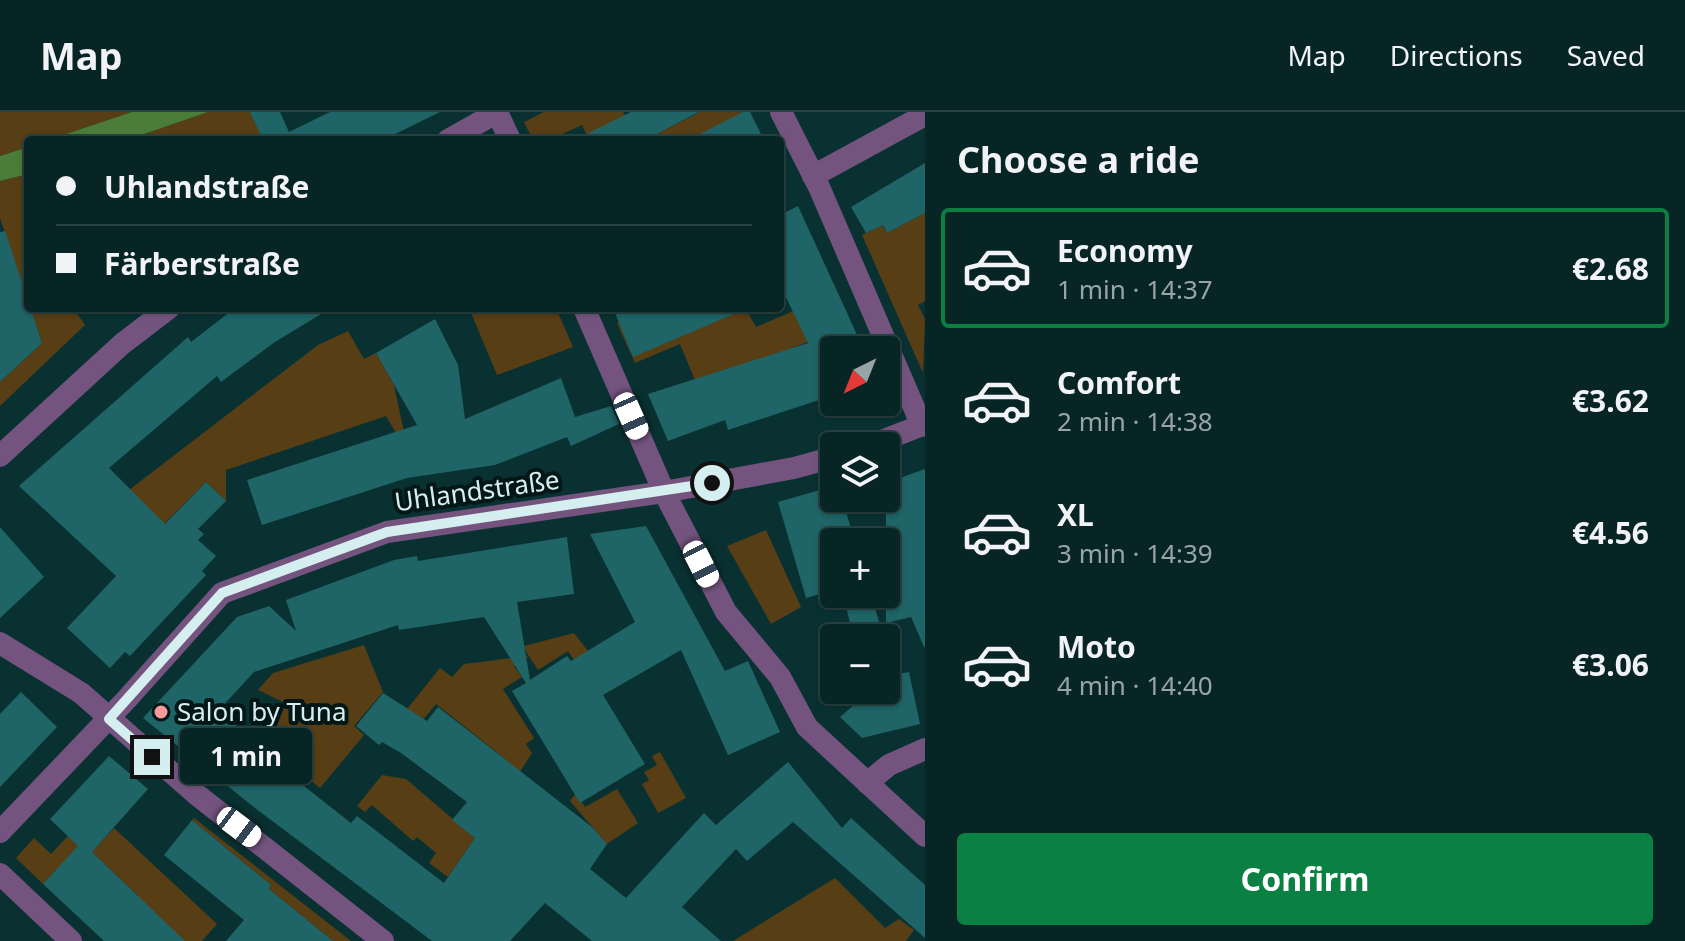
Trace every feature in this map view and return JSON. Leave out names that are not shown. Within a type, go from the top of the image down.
[{"type":"street","points":[[455,136],[498,112],[508,136]]},
{"type":"street","points":[[781,112],[813,176],[923,425],[900,434]]},
{"type":"street","points":[[813,176],[925,115]]},
{"type":"street","points":[[0,456],[122,344],[164,312]]},
{"type":"street","points":[[586,312],[664,492],[726,612],[780,677],[807,727],[925,836]]},
{"type":"street","name":"Uhlandstraße","points":[[0,832],[109,719],[222,593],[387,532],[664,492],[820,461]]},
{"type":"street","points":[[0,643],[81,693],[196,794],[383,941]]},
{"type":"street","points":[[867,783],[889,765],[925,749]]},
{"type":"street","points":[[0,874],[71,941]]},
{"type":"shaded area","points":[[0,112],[132,112],[60,136],[24,136],[24,148],[0,156]]},
{"type":"shaded area","points":[[132,112],[208,112],[139,136],[60,136]]},
{"type":"shaded area","points":[[208,112],[250,112],[262,136],[139,136]]},
{"type":"shaded area","points":[[544,112],[623,112],[636,136],[587,136],[582,125],[558,136],[531,136],[524,122]]},
{"type":"shaded area","points":[[700,112],[743,112],[705,136],[653,136]]},
{"type":"shaded area","points":[[24,148],[24,175],[0,181],[0,156]]},
{"type":"shaded area","points":[[24,175],[24,289],[0,218],[0,181]]},
{"type":"shaded area","points":[[925,213],[925,301],[918,305],[925,319],[923,373],[862,235],[882,225],[887,233]]},
{"type":"shaded area","points":[[837,292],[848,315],[810,331],[813,340],[697,385],[680,344],[635,363],[617,323],[641,312],[716,312],[719,320],[739,312],[748,312],[756,327]]},
{"type":"shaded area","points":[[31,312],[76,312],[85,325],[0,406],[0,382],[42,343]]},
{"type":"shaded area","points":[[471,312],[558,312],[573,347],[497,375]]},
{"type":"shaded area","points":[[348,331],[364,359],[376,353],[394,385],[409,455],[386,416],[226,470],[226,501],[206,482],[164,524],[129,490],[318,345]]},
{"type":"shaded area","points":[[766,530],[801,607],[771,624],[727,546]]},
{"type":"shaded area","points":[[574,633],[588,651],[583,673],[568,651],[538,670],[529,656],[514,666],[522,677],[503,689],[534,738],[526,744],[532,753],[505,795],[504,758],[436,704],[415,729],[407,709],[440,668],[452,677],[464,664],[528,656],[524,646]]},
{"type":"shaded area","points":[[364,645],[383,692],[354,726],[364,735],[320,788],[256,736],[263,729],[275,731],[285,703],[258,690],[273,673]]},
{"type":"shaded area","points":[[660,752],[686,798],[658,813],[642,784],[649,780],[644,772],[657,765],[652,756]]},
{"type":"shaded area","points":[[382,775],[406,779],[475,838],[448,877],[429,863],[436,853],[417,837],[413,841],[372,805],[365,812],[357,806]]},
{"type":"shaded area","points":[[617,789],[638,823],[607,844],[570,801],[576,793],[585,807]]},
{"type":"shaded area","points":[[194,818],[351,941],[333,941],[269,889],[271,885],[192,820]]},
{"type":"shaded area","points":[[114,828],[217,924],[202,941],[183,941],[152,911],[101,936],[137,895],[92,852],[70,875],[60,866],[43,884],[16,858],[34,838],[51,854],[68,836],[88,839],[97,846]]},
{"type":"shaded area","points":[[835,878],[885,928],[899,919],[914,930],[906,941],[733,941]]},
{"type":"building","points":[[250,112],[280,112],[289,132],[330,112],[440,112],[391,136],[261,136]]},
{"type":"building","points":[[631,112],[699,112],[653,136],[583,136]]},
{"type":"building","points":[[743,112],[750,112],[762,136],[696,136]]},
{"type":"building","points":[[925,163],[925,213],[887,233],[883,225],[866,233],[851,207]]},
{"type":"building","points":[[798,206],[858,336],[820,336],[820,400],[728,430],[725,420],[668,441],[648,394],[808,343],[784,293],[784,213]]},
{"type":"building","points":[[5,231],[24,289],[24,312],[32,312],[42,343],[0,382],[0,232]]},
{"type":"building","points":[[230,312],[324,312],[275,342],[221,382],[217,376],[109,468],[165,524],[206,482],[226,501],[198,529],[204,534],[198,540],[216,556],[202,571],[206,575],[130,656],[125,652],[110,668],[67,628],[116,576],[19,486],[188,337],[191,342]]},
{"type":"building","points":[[615,312],[739,312],[633,357]]},
{"type":"building","points":[[435,319],[458,365],[465,419],[561,378],[575,417],[611,406],[619,424],[571,446],[567,437],[495,465],[407,478],[262,525],[247,480],[417,425],[376,353]]},
{"type":"building","points":[[925,469],[925,647],[911,617],[886,623],[886,608],[900,608],[900,528],[886,528],[886,512],[900,512],[900,478]]},
{"type":"building","points":[[820,490],[820,512],[846,512],[851,528],[820,528],[820,594],[806,598],[778,502]]},
{"type":"building","points":[[646,526],[725,671],[748,661],[780,732],[728,755],[681,650],[603,695],[645,764],[580,803],[512,691],[526,683],[484,617],[399,630],[398,625],[254,672],[218,711],[251,738],[248,742],[351,823],[357,816],[444,883],[475,838],[452,820],[467,802],[401,753],[382,742],[379,745],[356,726],[383,693],[427,721],[438,707],[592,827],[607,844],[590,869],[626,898],[704,813],[716,825],[788,762],[842,828],[851,818],[925,885],[925,938],[793,822],[747,861],[736,849],[682,907],[721,941],[592,941],[545,903],[510,941],[432,941],[255,808],[143,718],[237,617],[269,606],[296,631],[286,600],[394,560],[417,556],[418,561],[567,537],[574,594],[517,602],[530,680],[567,656],[571,661],[635,622],[590,534]]},
{"type":"building","points":[[0,527],[44,577],[0,618]]},
{"type":"building","points":[[846,608],[875,608],[880,624],[850,624]]},
{"type":"building","points":[[909,672],[920,724],[862,738],[840,717],[855,704],[900,704],[900,674]]},
{"type":"building","points":[[21,692],[57,727],[0,787],[0,714]]},
{"type":"building","points":[[109,756],[148,789],[92,852],[185,941],[104,941],[43,884],[78,846],[50,819]]},
{"type":"building","points":[[192,820],[333,941],[226,941],[244,920],[164,855]]},
{"type":"place","name":"Salon by Tuna","points":[[161,712]]},
{"type":"route","points":[[152,757],[109,719],[222,593],[387,532],[712,483]]}]
